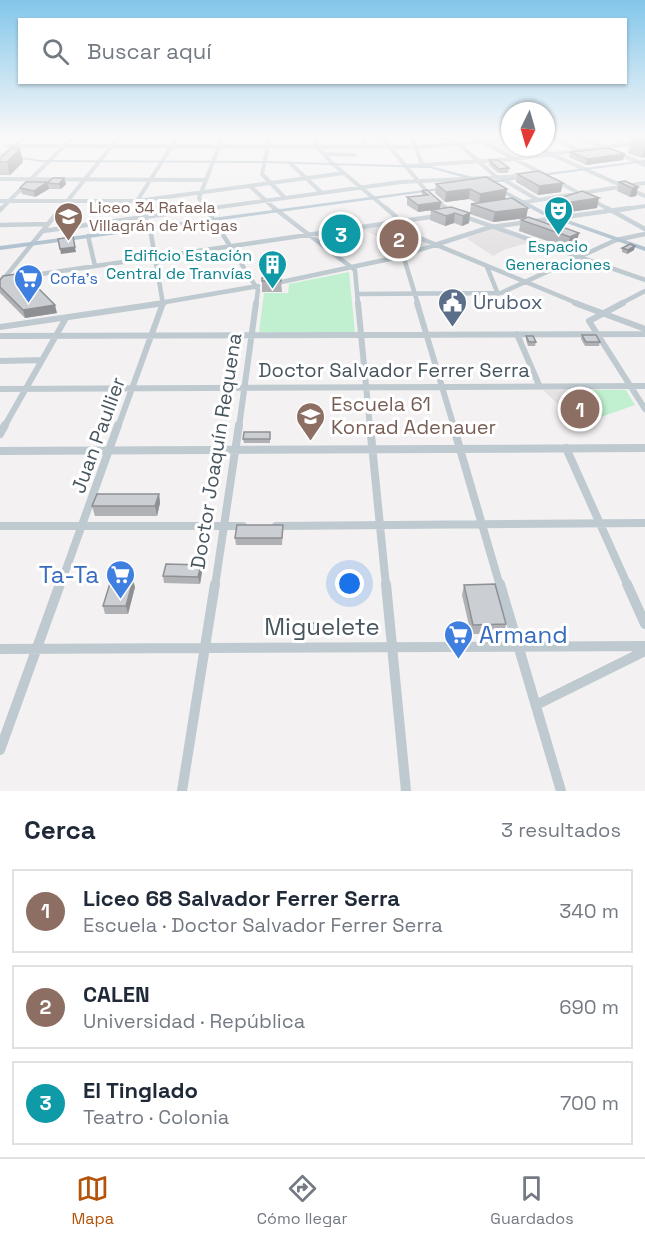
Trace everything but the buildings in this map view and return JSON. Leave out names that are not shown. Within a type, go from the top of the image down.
[{"type":"main road","points":[[455,173],[486,182],[548,218],[560,219],[645,249]]},
{"type":"main road","points":[[33,242],[552,173]]},
{"type":"main road","points":[[486,182],[543,174]]},
{"type":"main road","points":[[0,247],[150,227]]},
{"type":"street","points":[[0,210],[37,173]]},
{"type":"street","points":[[1,281],[89,173]]},
{"type":"street","points":[[137,201],[154,173]]},
{"type":"street","points":[[209,173],[199,198],[256,287]]},
{"type":"street","points":[[262,173],[285,198]]},
{"type":"street","points":[[301,173],[322,192]]},
{"type":"street","points":[[0,201],[137,201],[344,173],[401,222]]},
{"type":"street","points":[[413,173],[426,190],[456,213],[645,280]]},
{"type":"street","points":[[491,173],[495,176]]},
{"type":"street","points":[[593,173],[645,196]]},
{"type":"street","points":[[543,174],[645,229]]},
{"type":"street","points":[[43,231],[360,187],[473,177],[526,176]]},
{"type":"street","points":[[0,178],[206,180]]},
{"type":"street","points":[[504,180],[538,201]]},
{"type":"street","points":[[511,205],[645,183]]},
{"type":"street","points":[[250,186],[276,210],[353,268],[358,294],[382,525],[406,791]]},
{"type":"street","name":"Juan Paullier","points":[[0,750],[163,303],[150,227],[137,201]]},
{"type":"street","points":[[560,219],[645,206]]},
{"type":"street","points":[[1,281],[467,212]]},
{"type":"street","points":[[0,327],[163,303],[353,268],[403,255],[494,226],[548,218]]},
{"type":"street","points":[[0,225],[48,224]]},
{"type":"street","points":[[385,224],[525,283],[645,329]]},
{"type":"street","points":[[358,294],[498,294],[616,240],[645,234]]},
{"type":"street","points":[[88,236],[95,266]]},
{"type":"street","points":[[403,255],[561,791]]},
{"type":"street","points":[[487,267],[498,294]]},
{"type":"street","name":"Doctor Joaquín Requena","points":[[182,791],[236,450],[257,299],[256,287]]},
{"type":"street","points":[[589,321],[645,291]]},
{"type":"street","points":[[580,305],[645,409]]},
{"type":"street","points":[[0,434],[66,318]]},
{"type":"street","points":[[517,334],[539,386]]},
{"type":"street","points":[[0,336],[645,334]]},
{"type":"street","points":[[0,361],[42,360]]},
{"type":"street","name":"Doctor Salvador Ferrer Serra","points":[[0,389],[645,386]]},
{"type":"street","points":[[566,448],[645,624]]},
{"type":"street","points":[[0,451],[645,448]]},
{"type":"street","points":[[268,526],[645,524]]},
{"type":"street","points":[[0,526],[257,526]]},
{"type":"street","name":"Miguelete","points":[[0,649],[645,646]]},
{"type":"street","points":[[536,705],[645,651]]},
{"type":"shaded area","points":[[386,226],[428,244],[406,250],[362,229]]},
{"type":"shaded area","points":[[493,229],[530,241],[493,256],[466,238]]},
{"type":"shaded area","points":[[543,390],[587,390],[601,417],[579,424]]},
{"type":"green space","points":[[349,272],[355,332],[259,332],[264,293],[288,293],[289,284]]},
{"type":"green space","points":[[587,390],[626,390],[635,405],[601,417]]},
{"type":"place","name":"El Tinglado","points":[[341,234]]},
{"type":"place","name":"Espacio Generaciones","points":[[558,236]]},
{"type":"place","name":"CALEN","points":[[399,239]]},
{"type":"place","name":"Liceo 34 Rafaela Villagrán de Artigas","points":[[68,242]]},
{"type":"place","name":"Edificio Estación Central de Tranvías","points":[[273,290]]},
{"type":"place","name":"Cofa's","points":[[29,304]]},
{"type":"place","name":"Urubox","points":[[452,328]]},
{"type":"place","name":"Liceo 68 Salvador Ferrer Serra","points":[[580,409]]},
{"type":"place","name":"Escuela 61 Konrad Adenauer","points":[[310,442]]},
{"type":"place","name":"Ta-Ta","points":[[120,600]]},
{"type":"place","name":"Armand","points":[[458,660]]}]
